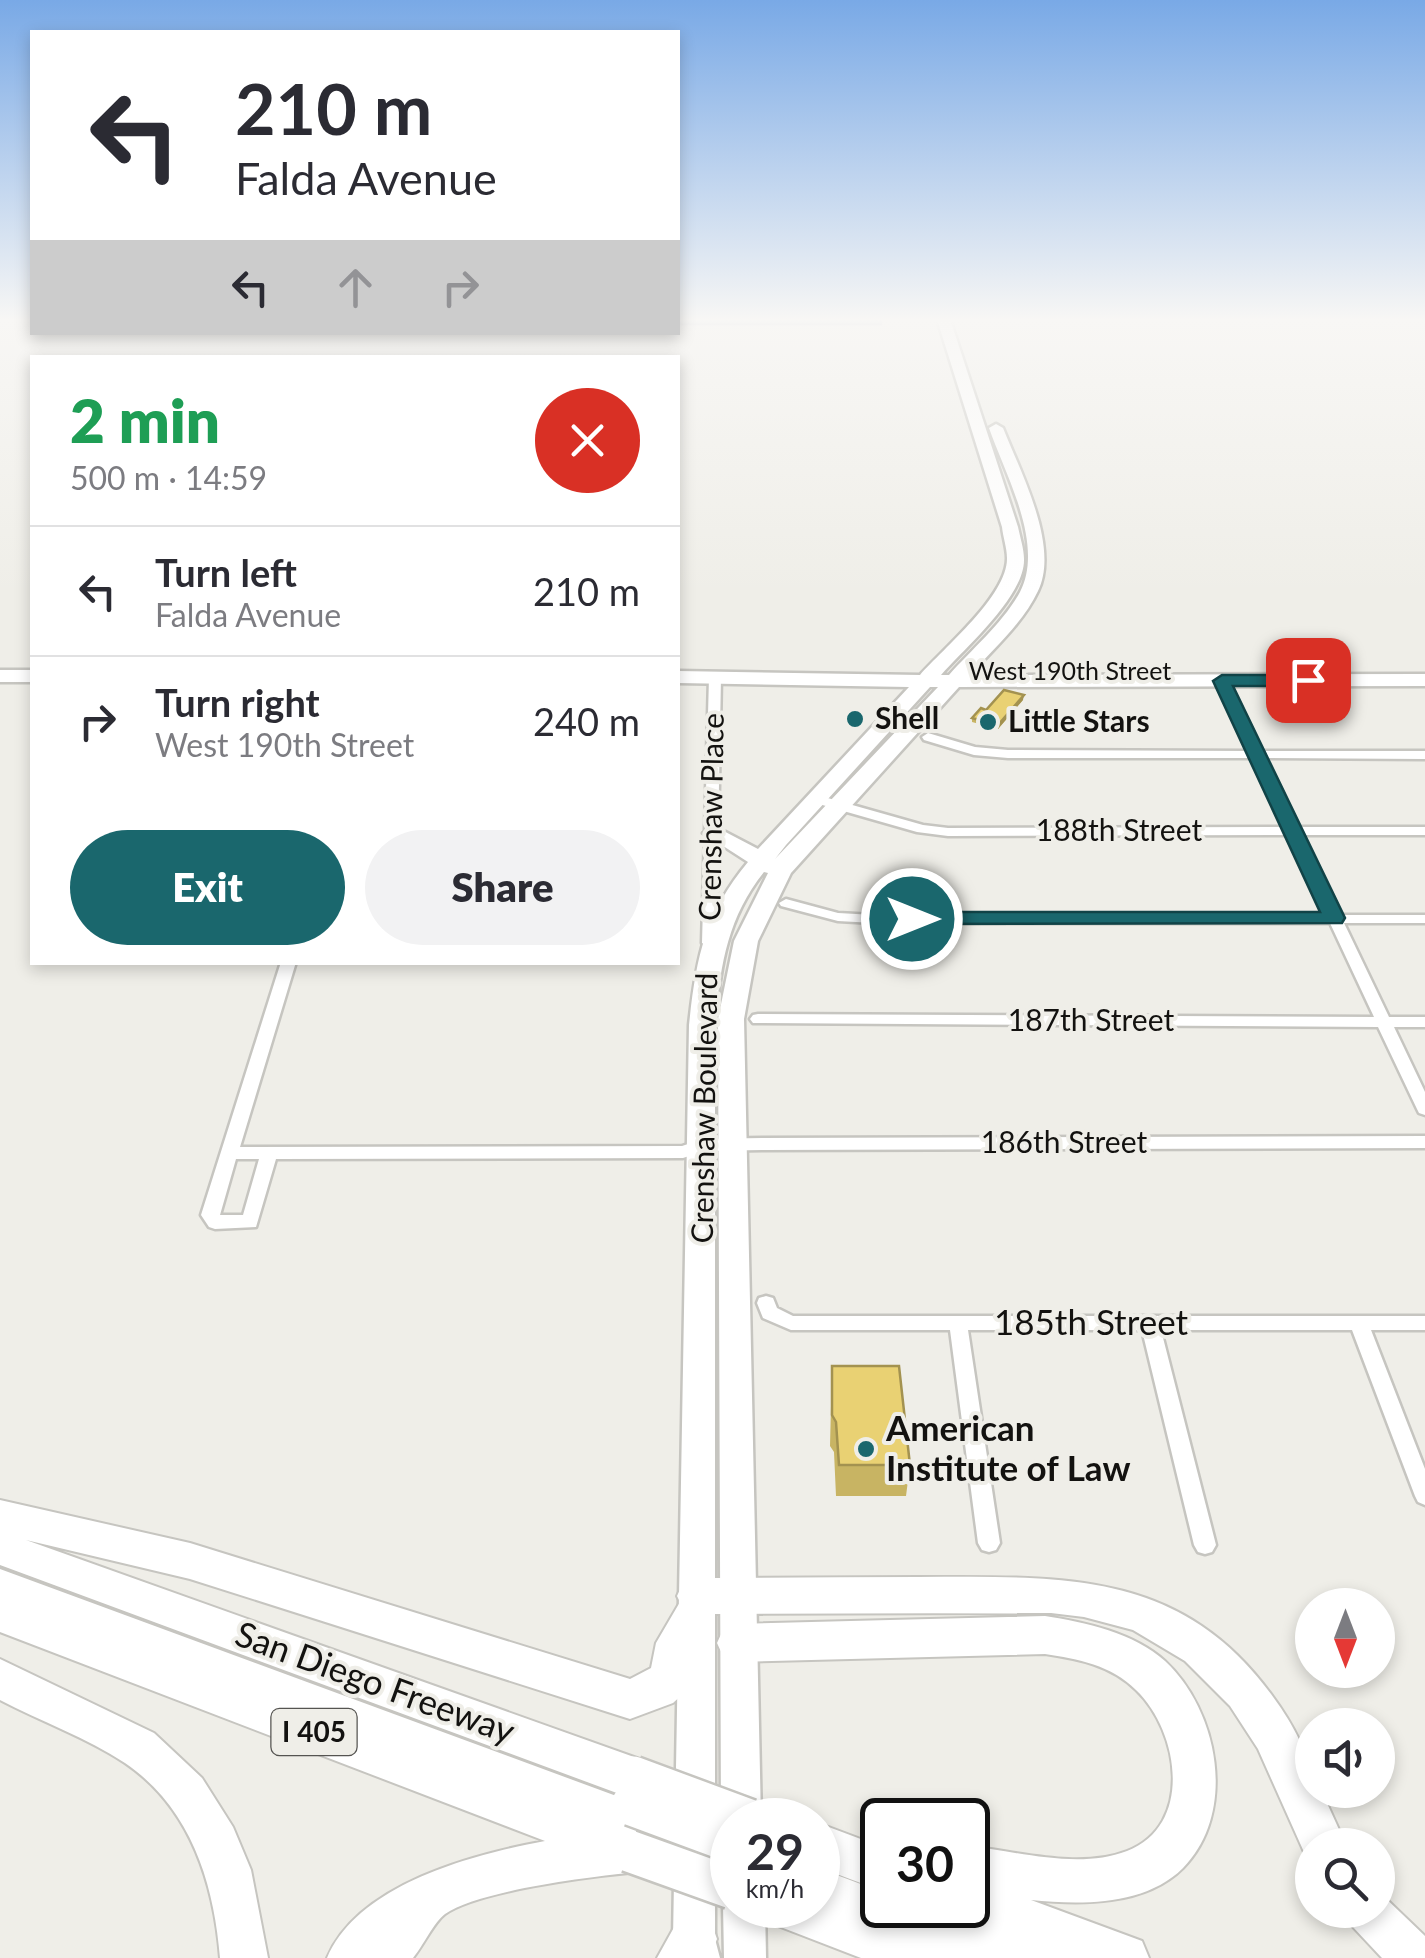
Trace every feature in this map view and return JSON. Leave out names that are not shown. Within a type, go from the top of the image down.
[{"type":"highway","points":[[0,1517],[190,1562],[630,1699],[658,1689],[670,1678],[676,1643],[710,1600],[1078,1597],[1133,1610],[1162,1623],[1210,1655],[1247,1695],[1278,1746],[1316,1828]]},
{"type":"highway","name":"San Diego Freeway","points":[[0,1548],[273,1646],[300,1684],[632,1814],[710,1872]]},
{"type":"highway","points":[[0,1587],[632,1814],[710,1836]]},
{"type":"highway","name":"San Diego Freeway","points":[[0,1613],[632,1814],[710,1818]]},
{"type":"highway","points":[[737,1642],[1045,1634],[1087,1641],[1127,1658],[1152,1678],[1180,1717],[1196,1779],[1190,1820],[1176,1847],[1140,1870],[1112,1876],[1051,1880],[990,1871]]},
{"type":"highway","points":[[0,1679],[142,1750],[184,1789],[211,1829],[227,1864],[241,1916],[244,1958]]},
{"type":"highway","points":[[351,1958],[368,1937],[452,1884],[486,1875],[632,1814],[710,1850]]},
{"type":"highway","points":[[840,1891],[998,1958]]},
{"type":"highway","points":[[384,1958],[432,1896]]},
{"type":"highway","points":[[840,1899],[924,1958]]},
{"type":"highway","points":[[990,1908],[1125,1958]]},
{"type":"highway","points":[[966,1928],[1048,1958]]},
{"type":"highway","points":[[1385,1928],[1414,1958]]},
{"type":"main road","name":"Crenshaw Boulevard","points":[[692,1952],[710,1600],[718,1145],[734,979],[770,866],[817,799],[944,676],[987,644],[1033,584],[1036,562],[1030,527],[988,431],[972,410]]},
{"type":"main road","name":"Crenshaw Boulevard","points":[[718,1145],[702,1008],[709,956],[726,911],[770,866],[841,806],[944,676],[1011,580],[1016,560],[988,431],[991,411]]},
{"type":"main road","points":[[1010,527],[1030,527]]},
{"type":"main road","points":[[987,644],[994,662],[1016,670]]},
{"type":"main road","name":"West 190th Street","points":[[944,676],[1016,670],[1425,670]]},
{"type":"main road","points":[[0,676],[30,676]]},
{"type":"main road","name":"West 190th Street","points":[[680,677],[1425,680]]},
{"type":"main road","points":[[714,834],[770,866]]},
{"type":"main road","name":"Crenshaw Boulevard","points":[[710,1600],[737,1642],[741,1798]]},
{"type":"main road","points":[[744,1928],[745,1958]]},
{"type":"street","name":"Crenshaw Place","points":[[709,956],[715,677]]},
{"type":"street","points":[[1222,681],[1425,1109]]},
{"type":"street","points":[[928,737],[989,753],[1425,755]]},
{"type":"street","name":"188th Street","points":[[817,799],[922,829],[948,832],[1425,831]]},
{"type":"street","points":[[786,903],[838,916],[874,919],[1425,919]]},
{"type":"street","points":[[269,1153],[250,1222],[216,1222],[210,1214],[288,965]]},
{"type":"street","name":"187th Street","points":[[758,1019],[1425,1022]]},
{"type":"street","name":"186th Street","points":[[230,1153],[682,1152],[718,1145],[1425,1142]]},
{"type":"street","name":"185th Street","points":[[766,1303],[770,1313],[791,1323],[1425,1324]]},
{"type":"street","points":[[958,1323],[989,1543]]},
{"type":"street","points":[[1150,1323],[1205,1546]]},
{"type":"street","points":[[1359,1324],[1425,1496]]},
{"type":"building","points":[[1004,690],[1024,695],[998,725],[972,718],[981,708],[986,710]]},
{"type":"building","name":"American Institute of Law","points":[[832,1366],[899,1366],[910,1465],[839,1465],[832,1415]]},
{"type":"place","name":"Shell","points":[[855,719]]},
{"type":"place","name":"Little Stars","points":[[988,722]]},
{"type":"place","name":"American Institute of Law","points":[[866,1449]]},
{"type":"route","points":[[912,919],[1334,918],[1222,681],[1308,680]]}]
